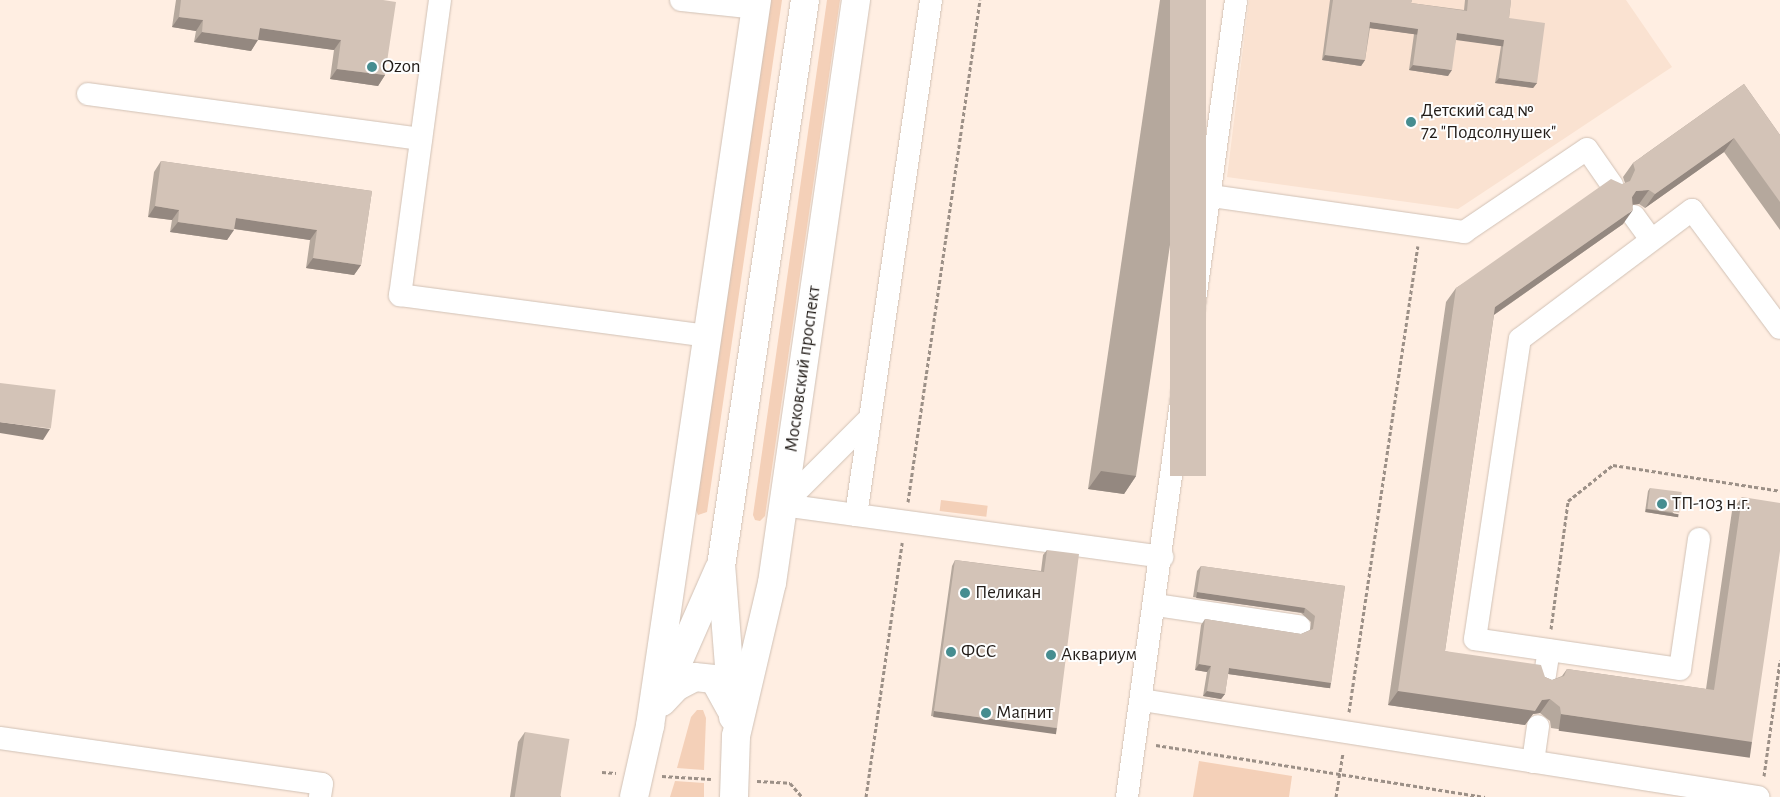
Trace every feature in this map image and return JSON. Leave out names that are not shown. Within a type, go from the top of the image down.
[{"type":"main road","name":"Московский проспект","points":[[734,788],[734,724],[721,566],[804,0]]},
{"type":"main road","name":"Московский проспект","points":[[734,724],[772,583],[856,0]]},
{"type":"main road","name":"Московский проспект","points":[[637,786],[654,716],[756,4]]},
{"type":"main road","name":"Московский проспект","points":[[654,716],[721,566]]},
{"type":"main road","points":[[654,716],[676,687],[695,676],[714,679],[734,724]]},
{"type":"street","points":[[440,0],[400,295],[707,336]]},
{"type":"street","points":[[681,0],[756,4]]},
{"type":"street","points":[[856,515],[931,0]]},
{"type":"street","points":[[1128,797],[1156,605],[1236,0]]},
{"type":"street","points":[[88,94],[421,139]]},
{"type":"street","points":[[1211,196],[1464,232],[1587,149],[1612,185]]},
{"type":"street","points":[[1699,539],[1680,669],[1476,639],[1520,339],[1692,210],[1780,328]]},
{"type":"street","points":[[1634,216],[1651,239]]},
{"type":"street","points":[[783,505],[869,418]]},
{"type":"street","points":[[783,505],[1162,557]]},
{"type":"street","points":[[1156,605],[1299,626]]},
{"type":"street","points":[[1544,681],[1549,650]]},
{"type":"street","points":[[1142,700],[1533,762],[1761,787]]},
{"type":"street","points":[[1533,762],[1538,726]]},
{"type":"street","points":[[0,738],[322,784],[320,797]]},
{"type":"path","points":[[866,797],[980,0]]},
{"type":"path","points":[[1336,797],[1421,226]]},
{"type":"path","points":[[1549,650],[1568,501],[1613,465],[1780,491]]},
{"type":"path","points":[[1761,787],[1780,660]]},
{"type":"path","points":[[1136,742],[1486,797]]},
{"type":"path","points":[[602,772],[637,786],[734,788],[790,783],[802,797]]},
{"type":"shaded area","points":[[770,0],[782,0],[707,512],[698,515],[696,510]]},
{"type":"shaded area","points":[[827,0],[840,0],[765,516],[760,521],[755,520],[753,515]]},
{"type":"shaded area","name":"Детский сад № 72 \"Подсолнушек\"","points":[[1249,0],[1626,0],[1672,67],[1458,209],[1227,177]]},
{"type":"shaded area","points":[[941,500],[988,506],[986,517],[940,511]]},
{"type":"shaded area","points":[[697,710],[703,710],[706,718],[704,770],[677,768],[691,717]]},
{"type":"shaded area","points":[[1199,761],[1292,776],[1289,797],[1193,797]]},
{"type":"shaded area","points":[[675,781],[704,783],[704,797],[670,797]]},
{"type":"building","points":[[181,0],[383,0],[396,2],[385,75],[337,69],[341,40],[260,28],[258,40],[202,32],[203,20],[179,17]]},
{"type":"building","points":[[1170,0],[1206,0],[1206,476],[1170,476]]},
{"type":"building","points":[[1333,0],[1412,0],[1411,3],[1467,11],[1468,0],[1511,0],[1509,18],[1545,23],[1537,83],[1499,78],[1504,40],[1457,33],[1452,70],[1413,65],[1418,29],[1370,22],[1365,60],[1325,55]]},
{"type":"building","points":[[1744,84],[1780,135],[1780,202],[1734,138],[1655,194],[1649,190],[1636,191],[1632,197],[1633,210],[1495,307],[1445,651],[1541,665],[1545,677],[1552,680],[1564,676],[1567,669],[1714,690],[1742,497],[1780,503],[1780,551],[1752,742],[1561,714],[1560,707],[1550,699],[1542,700],[1535,711],[1398,691],[1456,288],[1611,179],[1622,184],[1630,181],[1635,170],[1633,163]]},
{"type":"building","points":[[161,161],[372,191],[361,265],[313,258],[317,230],[236,218],[234,230],[178,222],[179,210],[155,206]]},
{"type":"building","points":[[0,383],[56,390],[51,429],[0,422]]},
{"type":"building","name":"ТП-103 н.г.","points":[[1650,488],[1682,492],[1679,513],[1647,509]]},
{"type":"building","points":[[1047,550],[1079,554],[1057,728],[934,711],[955,560],[1044,572]]},
{"type":"building","points":[[1201,566],[1345,586],[1331,683],[1229,668],[1225,694],[1207,691],[1211,666],[1199,664],[1205,619],[1301,634],[1313,629],[1315,616],[1305,608],[1197,592]]},
{"type":"building","points":[[525,732],[569,739],[560,797],[515,797]]},
{"type":"place","name":"Ozon","points":[[372,67]]},
{"type":"place","name":"Детский сад № 72 \"Подсолнушек\"","points":[[1411,122]]},
{"type":"place","name":"ТП-103 н.г.","points":[[1662,504]]},
{"type":"place","name":"Пеликан","points":[[965,593]]},
{"type":"place","name":"ФСС","points":[[951,652]]},
{"type":"place","name":"Аквариум","points":[[1051,655]]},
{"type":"place","name":"Магнит","points":[[986,713]]}]
